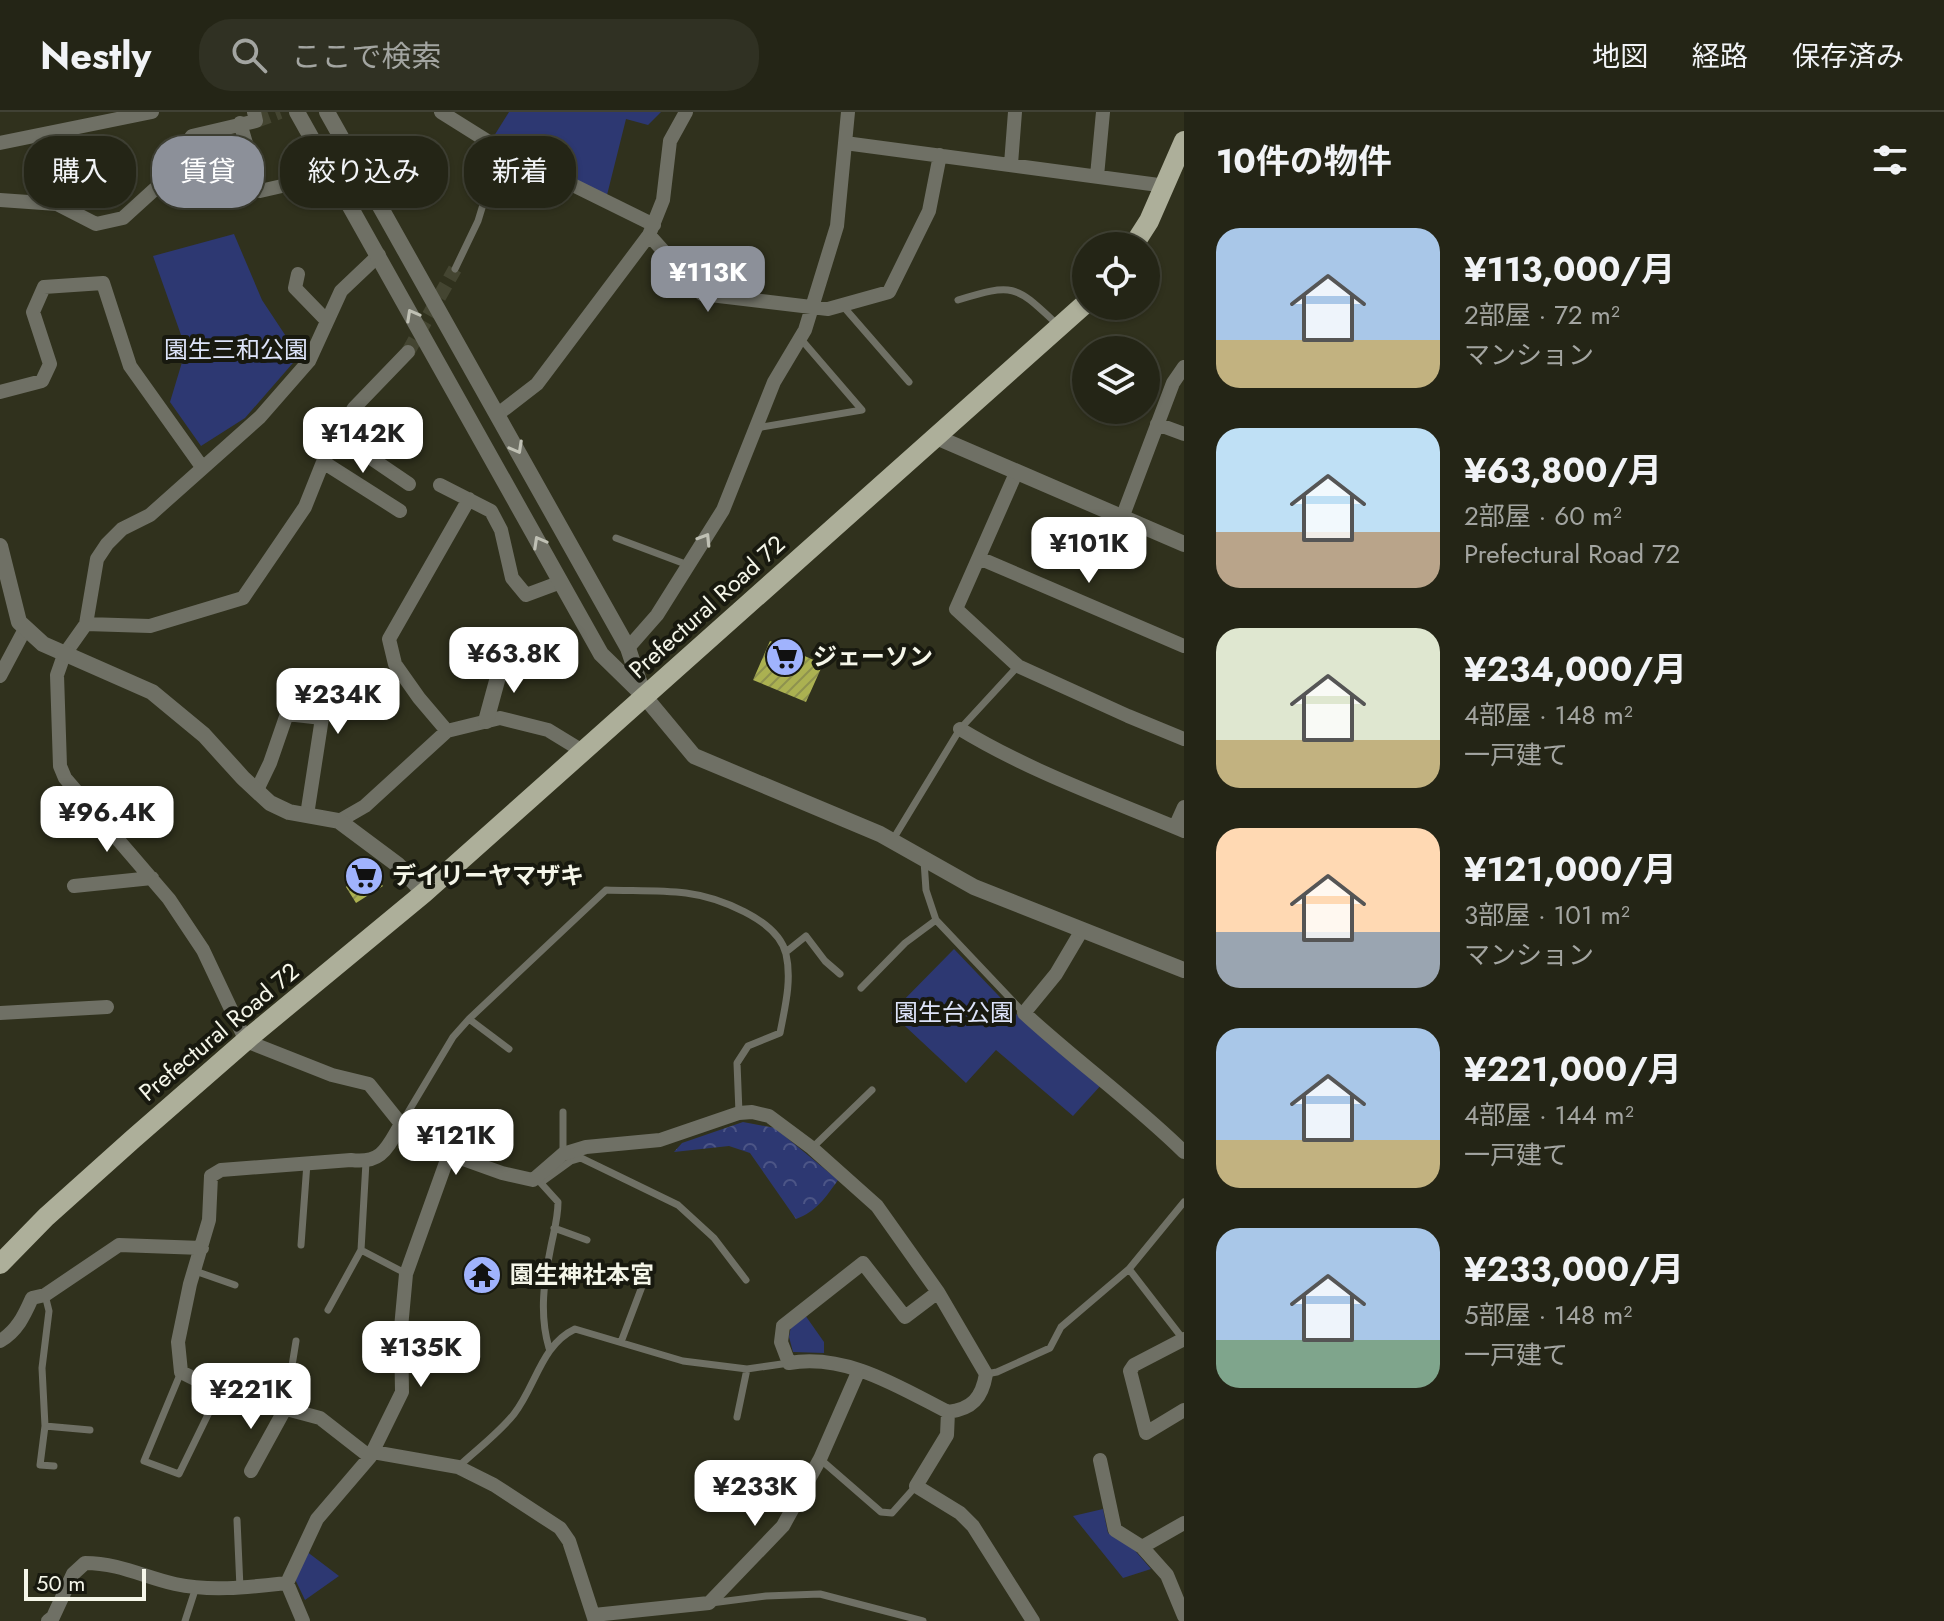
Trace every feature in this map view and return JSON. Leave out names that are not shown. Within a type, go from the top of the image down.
[{"type":"main road","points":[[1142,232],[1166,186],[1184,141]]},
{"type":"main road","name":"Prefectural Road 72","points":[[0,1264],[57,1207],[246,1041],[424,893],[1072,317]]},
{"type":"street","points":[[0,143],[152,112]]},
{"type":"street","points":[[0,200],[57,204],[96,224],[123,218],[156,188],[192,136],[256,121],[254,112]]},
{"type":"street","points":[[297,112],[601,654],[645,697],[694,756],[892,841],[974,887],[1184,970]]},
{"type":"street","points":[[327,112],[628,648],[645,697]]},
{"type":"street","points":[[442,112],[480,136]]},
{"type":"street","points":[[498,414],[537,384],[652,230],[663,200],[670,141],[686,112]]},
{"type":"street","points":[[628,648],[657,615],[723,510],[774,382],[805,330],[837,226],[848,112]]},
{"type":"street","points":[[1011,164],[1015,112]]},
{"type":"street","points":[[1097,176],[1103,112]]},
{"type":"street","points":[[240,123],[260,191],[280,186]]},
{"type":"street","points":[[845,143],[1166,186]]},
{"type":"street","points":[[576,190],[652,230],[702,294],[828,309],[889,292],[929,211],[940,155]]},
{"type":"street","points":[[379,255],[341,291],[309,361],[260,417],[150,515],[122,529],[97,559],[86,624],[64,655],[57,675],[60,766],[65,778],[152,878],[203,950],[246,1041],[332,1075],[369,1084],[401,1124],[449,1154],[502,1173],[537,1181],[563,1154],[586,1147],[660,1140],[739,1113],[769,1116],[812,1148],[877,1206],[938,1292],[986,1374],[976,1402],[963,1410],[948,1412],[869,1371],[815,1361],[789,1363],[781,1342],[783,1326],[863,1263],[905,1317],[938,1292]]},
{"type":"street","points":[[298,274],[295,288],[327,321]]},
{"type":"street","points":[[0,392],[42,381],[50,364],[33,312],[44,287],[103,283],[130,366],[202,467]]},
{"type":"street","points":[[86,624],[150,626],[243,598],[305,507],[323,462],[354,408],[408,352]]},
{"type":"street","points":[[1160,416],[1173,383],[1184,367]]},
{"type":"street","points":[[1122,518],[1157,424],[1184,434]]},
{"type":"street","points":[[337,435],[409,484]]},
{"type":"street","points":[[936,437],[1184,544]]},
{"type":"street","points":[[323,462],[400,511]]},
{"type":"street","points":[[1016,473],[956,609],[1018,666],[1184,739]]},
{"type":"street","points":[[440,485],[491,511],[501,530],[512,578],[526,595],[561,582]]},
{"type":"street","points":[[447,731],[395,664],[389,639],[469,499]]},
{"type":"street","points":[[0,546],[19,622],[43,644],[152,692],[204,735],[270,803],[289,812],[339,821],[398,865],[424,893]]},
{"type":"street","points":[[979,558],[1184,646]]},
{"type":"street","points":[[0,676],[25,629]]},
{"type":"street","points":[[486,721],[498,677],[511,655]]},
{"type":"street","points":[[257,790],[288,711],[322,718],[307,815]]},
{"type":"street","points":[[339,821],[365,806],[447,731],[500,718],[548,730],[584,752]]},
{"type":"street","points":[[960,729],[1001,754],[1073,787],[1180,829],[1184,807]]},
{"type":"street","points":[[74,886],[152,878]]},
{"type":"street","points":[[1082,930],[1056,974],[1024,1013],[1184,1152]]},
{"type":"street","points":[[0,1013],[107,1007]]},
{"type":"street","points":[[401,1124],[385,1153],[366,1162],[221,1170],[211,1176],[209,1220],[178,1342],[181,1372],[219,1391],[320,1418],[372,1455],[458,1467],[494,1485],[560,1528],[569,1541],[595,1618],[709,1603],[783,1526],[820,1459],[859,1370]]},
{"type":"street","points":[[303,1621],[287,1583],[317,1519],[372,1455],[402,1392],[401,1328],[406,1274],[449,1154]]},
{"type":"street","points":[[0,1341],[22,1321],[32,1298],[45,1295],[119,1245],[202,1248]]},
{"type":"street","points":[[1184,1339],[1134,1365],[1130,1371],[1146,1433],[1184,1410]]},
{"type":"street","points":[[251,1471],[285,1409]]},
{"type":"street","points":[[948,1412],[947,1435],[916,1486],[960,1513],[973,1526],[1033,1621]]},
{"type":"street","points":[[1100,1460],[1115,1530],[1142,1547],[1167,1575],[1184,1616]]},
{"type":"street","points":[[1142,1547],[1184,1523]]},
{"type":"street","points":[[48,1621],[53,1617],[76,1569],[85,1563],[131,1569],[196,1587],[240,1588],[287,1583]]},
{"type":"lane","points":[[455,269],[482,208]]},
{"type":"lane","points":[[958,300],[995,289],[1023,292],[1061,328]]},
{"type":"lane","points":[[842,305],[909,382]]},
{"type":"lane","points":[[755,428],[862,410],[800,338]]},
{"type":"lane","points":[[616,538],[688,565]]},
{"type":"lane","points":[[892,841],[960,729],[1018,666]]},
{"type":"lane","points":[[924,859],[926,890],[936,920],[1024,1013]]},
{"type":"lane","points":[[401,1124],[453,1037],[606,890],[688,893],[724,904],[762,921],[775,933],[786,952],[788,985],[780,1033],[748,1046],[737,1063],[739,1113]]},
{"type":"lane","points":[[861,988],[905,943],[936,920]]},
{"type":"lane","points":[[786,952],[806,936],[825,961],[840,974]]},
{"type":"lane","points":[[469,1019],[509,1049]]},
{"type":"lane","points":[[812,1148],[872,1090]]},
{"type":"lane","points":[[563,1112],[563,1154]]},
{"type":"lane","points":[[549,1348],[543,1327],[543,1289],[558,1217],[558,1202],[537,1181],[571,1161],[581,1158],[678,1205],[714,1238],[746,1280]]},
{"type":"lane","points":[[328,1310],[361,1250],[366,1162]]},
{"type":"lane","points":[[301,1245],[307,1163]]},
{"type":"lane","points":[[986,1374],[1050,1348],[1061,1327],[1129,1269],[1184,1202]]},
{"type":"lane","points":[[554,1228],[587,1240]]},
{"type":"lane","points":[[361,1250],[406,1274]]},
{"type":"lane","points":[[621,1342],[649,1268]]},
{"type":"lane","points":[[1129,1269],[1184,1339]]},
{"type":"lane","points":[[195,1271],[235,1285]]},
{"type":"lane","points":[[45,1295],[49,1311],[42,1368],[45,1426],[40,1465],[54,1466]]},
{"type":"lane","points":[[458,1467],[511,1417],[527,1396],[549,1348],[560,1336],[575,1329],[683,1361],[747,1369],[789,1363]]},
{"type":"lane","points":[[285,1409],[296,1341]]},
{"type":"lane","points":[[737,1417],[747,1369]]},
{"type":"lane","points":[[181,1372],[144,1461],[179,1474],[219,1391]]},
{"type":"lane","points":[[45,1426],[90,1430]]},
{"type":"lane","points":[[820,1459],[881,1512],[892,1513],[916,1486]]},
{"type":"lane","points":[[237,1520],[240,1588]]},
{"type":"lane","points":[[185,1621],[196,1587]]},
{"type":"lane","points":[[709,1603],[820,1594],[923,1621]]},
{"type":"green space","points":[[509,112],[661,112],[648,125],[626,119],[607,195],[576,181],[576,136],[494,136]]},
{"type":"green space","name":"園生三和公園","points":[[234,234],[262,300],[299,356],[245,418],[201,446],[170,402],[186,349],[153,256]]},
{"type":"green space","name":"園生台公園","points":[[954,949],[1019,1017],[1102,1084],[1073,1116],[996,1050],[966,1083],[891,1013]]},
{"type":"green space","points":[[743,1122],[775,1128],[838,1180],[815,1208],[796,1219],[750,1153],[729,1146],[674,1152],[682,1143]]},
{"type":"green space","points":[[805,1315],[824,1342],[824,1353],[793,1352],[789,1337],[791,1326]]},
{"type":"green space","points":[[1103,1509],[1108,1533],[1131,1546],[1151,1569],[1123,1578],[1073,1516]]},
{"type":"green space","points":[[306,1551],[339,1576],[305,1600],[293,1575]]},
{"type":"building","name":"ジェーソン","points":[[770,641],[823,664],[806,702],[753,680]]},
{"type":"building","name":"デイリーヤマザキ","points":[[364,866],[383,886],[356,903],[346,887]]},
{"type":"tunnel","points":[[256,121],[280,112]]},
{"type":"tunnel","points":[[408,352],[455,269]]},
{"type":"place","name":"ジェーソン","points":[[785,657]]},
{"type":"place","name":"デイリーヤマザキ","points":[[364,876]]},
{"type":"place","name":"園生神社本宮","points":[[482,1275]]}]
